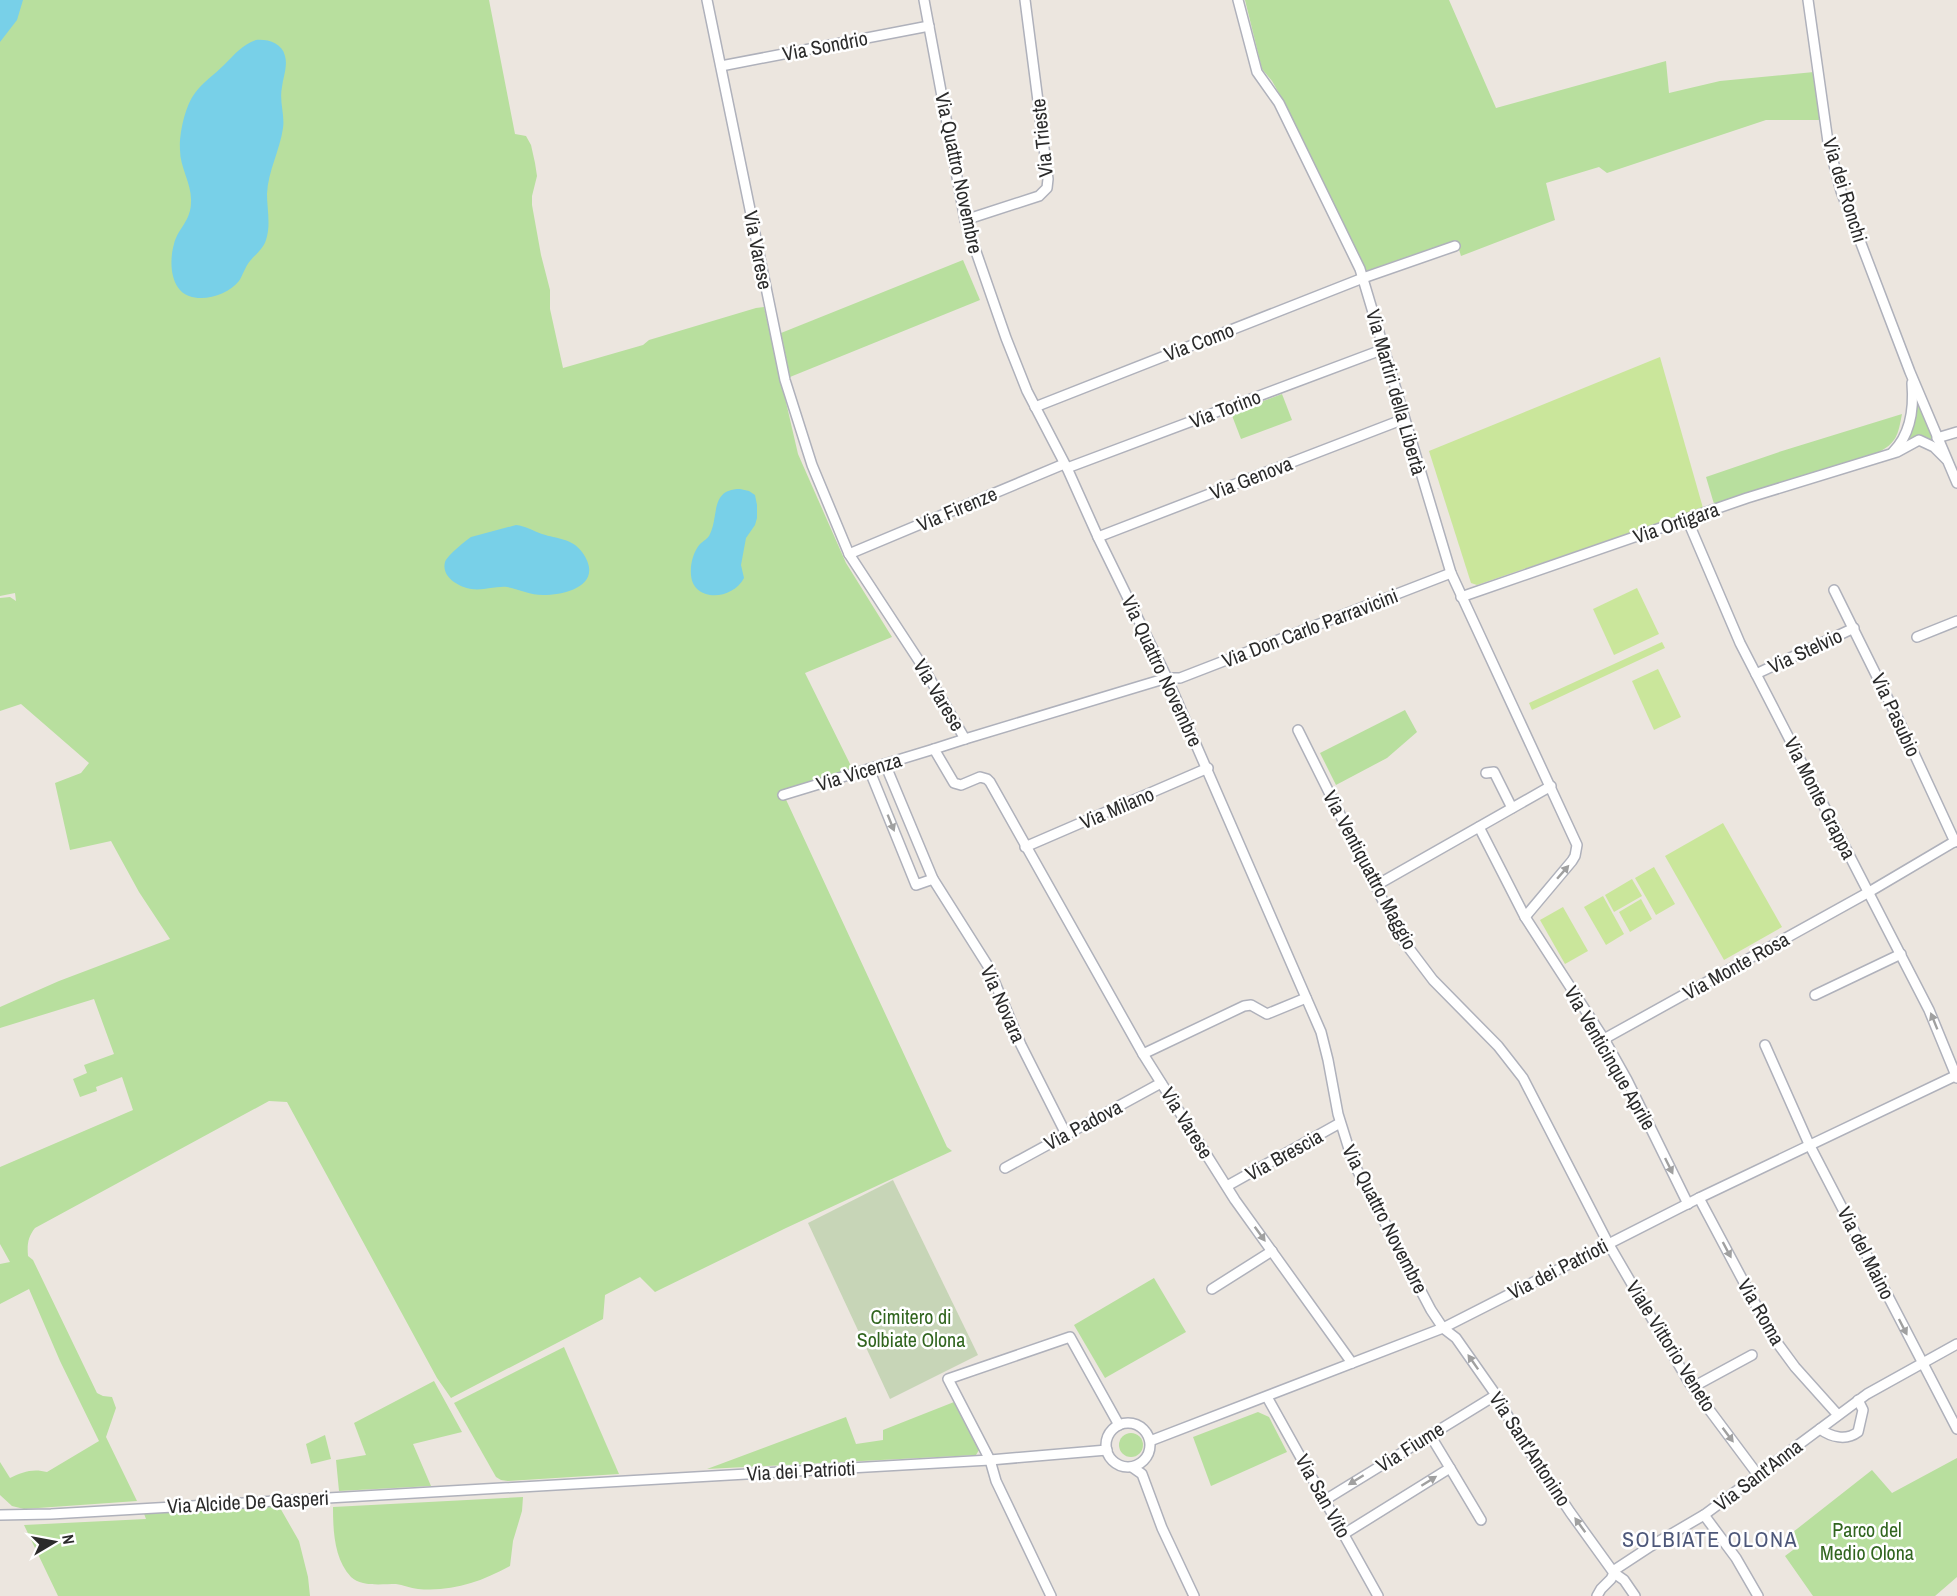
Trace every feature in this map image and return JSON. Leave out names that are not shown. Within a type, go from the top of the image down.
[{"type":"street","name":"Via Varese","points":[[707,0],[785,380],[812,465],[849,554],[923,667],[965,739],[934,749],[954,783],[961,785],[980,777],[987,779],[1161,1083],[1227,1186],[1352,1363]]},
{"type":"street","name":"Via Quattro Novembre","points":[[924,0],[964,220],[1001,327],[1035,407],[1066,466],[1208,768],[1306,998],[1325,1046],[1340,1123],[1353,1162],[1431,1310],[1443,1328]]},
{"type":"street","name":"Via Trieste","points":[[964,220],[1039,196],[1047,188],[1048,179],[1025,0]]},
{"type":"street","name":"Via Martiri della Libertà","points":[[1238,0],[1256,70],[1279,103],[1363,278],[1451,573],[1551,786]]},
{"type":"street","name":"Via dei Ronchi","points":[[1808,0],[1828,142],[1841,191],[1910,372],[1957,483]]},
{"type":"street","name":"Via Sondrio","points":[[721,66],[929,26]]},
{"type":"street","name":"Via Como","points":[[1035,407],[1363,278],[1455,246]]},
{"type":"street","name":"Via Torino","points":[[1066,466],[1384,349]]},
{"type":"street","name":"Via dei Ronchi","points":[[1910,372],[1912,398],[1908,430],[1911,435],[1934,447],[1946,459]]},
{"type":"street","points":[[1892,453],[1903,440],[1909,423],[1915,416],[1921,415],[1927,417],[1931,422],[1932,429],[1930,435],[1919,440]]},
{"type":"street","name":"Via Genova","points":[[1098,537],[1404,418]]},
{"type":"street","points":[[1937,438],[1957,432]]},
{"type":"street","name":"Via Ortigara","points":[[1461,597],[1747,498],[1892,453],[1919,440]]},
{"type":"street","name":"Via Firenze","points":[[849,554],[1066,466]]},
{"type":"street","name":"Via Monte Grappa","points":[[1687,519],[1740,643],[1901,954],[1929,1010],[1957,1076]]},
{"type":"street","name":"Via Don Carlo Parravicini","points":[[965,739],[1167,678],[1180,678],[1451,573]]},
{"type":"street","name":"Via Pasubio","points":[[1834,590],[1956,841]]},
{"type":"street","points":[[1917,637],[1957,621]]},
{"type":"street","name":"Via Stelvio","points":[[1756,674],[1854,628]]},
{"type":"street","name":"Via Ventiquattro Maggio","points":[[1298,730],[1402,939],[1434,980],[1498,1046],[1523,1078],[1608,1243]]},
{"type":"street","name":"Via Vicenza","points":[[783,795],[934,749]]},
{"type":"street","name":"Via Novara","points":[[885,764],[933,879],[988,966],[1021,1045],[1066,1134]]},
{"type":"street","name":"Via Milano","points":[[1026,847],[1208,768]]},
{"type":"street","points":[[869,769],[916,885],[933,879]]},
{"type":"street","points":[[1486,773],[1494,772],[1512,808]]},
{"type":"street","points":[[1375,886],[1551,786],[1575,839],[1577,850],[1572,861],[1525,917]]},
{"type":"street","name":"Via Venticinque Aprile","points":[[1479,827],[1525,917],[1627,1080],[1688,1204]]},
{"type":"street","name":"Via Monte Rosa","points":[[1604,1040],[1956,841]]},
{"type":"street","points":[[1815,995],[1901,954]]},
{"type":"street","points":[[1143,1054],[1244,1006],[1251,1005],[1267,1014],[1306,998]]},
{"type":"street","name":"Via del Maino","points":[[1765,1045],[1809,1144],[1957,1429]]},
{"type":"street","name":"Via dei Patrioti","points":[[1150,1441],[1443,1328],[1608,1243],[1809,1144],[1957,1076]]},
{"type":"street","name":"Via Padova","points":[[1005,1168],[1161,1083]]},
{"type":"street","name":"Via Brescia","points":[[1227,1186],[1340,1123]]},
{"type":"street","name":"Via Roma","points":[[1699,1198],[1773,1337],[1795,1367],[1838,1415]]},
{"type":"street","name":"Viale Vittorio Veneto","points":[[1608,1243],[1693,1387],[1758,1475]]},
{"type":"street","points":[[1212,1289],[1272,1251]]},
{"type":"street","name":"Via Sant'Antonino","points":[[1443,1328],[1456,1338],[1496,1395],[1518,1434],[1614,1573],[1624,1580],[1635,1596]]},
{"type":"street","points":[[1051,1596],[996,1481],[990,1460],[948,1379],[1070,1337],[1119,1425]]},
{"type":"street","name":"Via Sant'Anna","points":[[1597,1596],[1616,1569],[1651,1545],[1704,1515],[1867,1394],[1957,1344]]},
{"type":"street","points":[[1693,1387],[1752,1355]]},
{"type":"street","name":"Via Fiume","points":[[1325,1500],[1496,1395]]},
{"type":"street","name":"Via San Vito","points":[[1267,1397],[1378,1596]]},
{"type":"street","points":[[1820,1429],[1830,1436],[1852,1437],[1858,1432],[1863,1410],[1858,1401]]},
{"type":"street","points":[[1144,1481],[1150,1441],[1147,1434],[1135,1424],[1119,1425],[1108,1436],[1107,1450],[1110,1457],[1118,1464],[1132,1467],[1142,1474],[1144,1481],[1162,1528],[1194,1596]]},
{"type":"street","points":[[1430,1435],[1481,1520]]},
{"type":"street","name":"Via dei Patrioti","points":[[495,1488],[990,1460],[1107,1450]]},
{"type":"street","points":[[1132,1467],[1146,1458]]},
{"type":"street","points":[[1344,1534],[1450,1468]]},
{"type":"street","name":"Via Alcide De Gasperi","points":[[1,1512],[51,1514],[495,1488]]},
{"type":"street","points":[[1704,1515],[1736,1558],[1758,1596]]},
{"type":"green space","points":[[0,0],[489,0],[515,134],[526,136],[531,145],[535,163],[537,176],[532,205],[550,290],[550,309],[563,368],[643,345],[649,340],[764,307],[798,454],[846,563],[892,637],[805,673],[852,768],[782,791],[947,1147],[952,1151],[655,1292],[640,1277],[605,1295],[603,1319],[451,1398],[437,1378],[287,1102],[269,1101],[33,1231],[28,1241],[28,1256],[33,1260],[97,1393],[112,1397],[116,1408],[106,1437],[137,1501],[24,1509],[12,1506],[0,1495],[0,1462],[10,1478],[28,1471],[47,1472],[99,1441],[60,1361],[29,1289],[0,1304],[0,1264],[10,1262],[0,1244],[0,1167],[133,1110],[122,1077],[96,1087],[97,1091],[80,1097],[73,1079],[87,1073],[84,1065],[114,1054],[94,999],[0,1028],[0,1007],[59,981],[170,939],[139,892],[111,841],[70,850],[55,783],[81,773],[89,763],[21,704],[0,711],[0,598],[10,597],[16,601],[15,593],[0,596]]},
{"type":"green space","points":[[1245,0],[1449,0],[1496,108],[1666,61],[1669,93],[1720,81],[1814,72],[1820,120],[1766,120],[1607,173],[1599,167],[1546,183],[1555,220],[1461,256],[1456,240],[1366,271],[1284,102],[1262,69]]},
{"type":"green space","points":[[963,260],[980,300],[790,377],[781,333]]},
{"type":"green space","points":[[1660,357],[1703,508],[1477,585],[1471,583],[1429,451]]},
{"type":"green space","points":[[1912,385],[1946,459],[1924,441],[1896,449],[1903,439]]},
{"type":"green space","points":[[1282,394],[1292,420],[1241,439],[1231,413]]},
{"type":"green space","points":[[1902,414],[1896,438],[1889,446],[1877,453],[1714,504],[1706,477]]},
{"type":"green space","points":[[1637,588],[1659,634],[1614,655],[1593,609]]},
{"type":"green space","points":[[1662,642],[1665,648],[1532,710],[1529,703]]},
{"type":"green space","points":[[1658,669],[1681,717],[1654,730],[1632,681]]},
{"type":"green space","points":[[1405,710],[1417,732],[1387,758],[1336,785],[1320,753]]},
{"type":"green space","points":[[1723,823],[1782,927],[1724,960],[1665,856]]},
{"type":"green space","points":[[1654,867],[1675,904],[1656,915],[1635,878]]},
{"type":"green space","points":[[1632,879],[1642,896],[1614,912],[1605,895]]},
{"type":"green space","points":[[1603,896],[1624,934],[1606,945],[1584,907]]},
{"type":"green space","points":[[1641,899],[1652,919],[1630,932],[1619,912]]},
{"type":"green space","points":[[1563,907],[1588,951],[1565,964],[1540,920]]},
{"type":"green space","name":"Cimitero di Solbiate Olona","points":[[893,1180],[978,1355],[890,1399],[808,1223]]},
{"type":"green space","points":[[1154,1278],[1186,1332],[1105,1378],[1074,1325]]},
{"type":"green space","points":[[564,1347],[619,1474],[501,1480],[496,1477],[454,1403]]},
{"type":"green space","points":[[434,1381],[462,1432],[413,1444],[431,1486],[339,1491],[336,1460],[366,1455],[354,1423]]},
{"type":"green space","points":[[954,1402],[979,1450],[976,1455],[707,1469],[846,1417],[856,1444],[883,1440],[883,1430]]},
{"type":"green space","points":[[1258,1412],[1269,1417],[1287,1452],[1211,1486],[1193,1437]]},
{"type":"green space","points":[[1131,1433],[1139,1437],[1143,1445],[1139,1453],[1131,1457],[1123,1453],[1119,1445],[1123,1437]]},
{"type":"green space","points":[[325,1435],[331,1459],[311,1464],[306,1444]]},
{"type":"green space","name":"Parco del Medio Olona","points":[[1957,1458],[1957,1577],[1935,1596],[1813,1596],[1785,1556],[1797,1547],[1788,1536],[1872,1470],[1892,1493]]},
{"type":"green space","points":[[523,1497],[510,1566],[466,1585],[430,1590],[396,1584],[360,1582],[345,1570],[338,1553],[334,1535],[333,1507]]},
{"type":"green space","points":[[279,1506],[299,1541],[310,1596],[58,1596],[24,1525],[146,1519],[143,1511]]},
{"type":"water","points":[[0,0],[23,0],[17,20],[0,42]]},
{"type":"water","points":[[256,40],[270,41],[278,45],[286,60],[281,92],[283,128],[268,185],[269,223],[266,240],[248,263],[235,286],[216,296],[195,298],[178,287],[172,274],[174,244],[187,219],[191,202],[190,189],[181,157],[183,120],[188,105],[198,89],[239,50]]},
{"type":"water","points":[[740,489],[755,495],[757,505],[757,518],[746,538],[741,565],[744,578],[731,591],[714,595],[705,594],[693,584],[691,571],[694,555],[700,544],[710,534],[720,498],[730,490]]},
{"type":"water","points":[[516,525],[564,540],[578,547],[588,563],[589,572],[586,580],[572,590],[543,595],[507,587],[471,589],[456,584],[448,577],[444,567],[445,562],[468,539]]},
{"type":"district","name":"SOLBIATE OLONA","points":[[1710,1539]]}]
